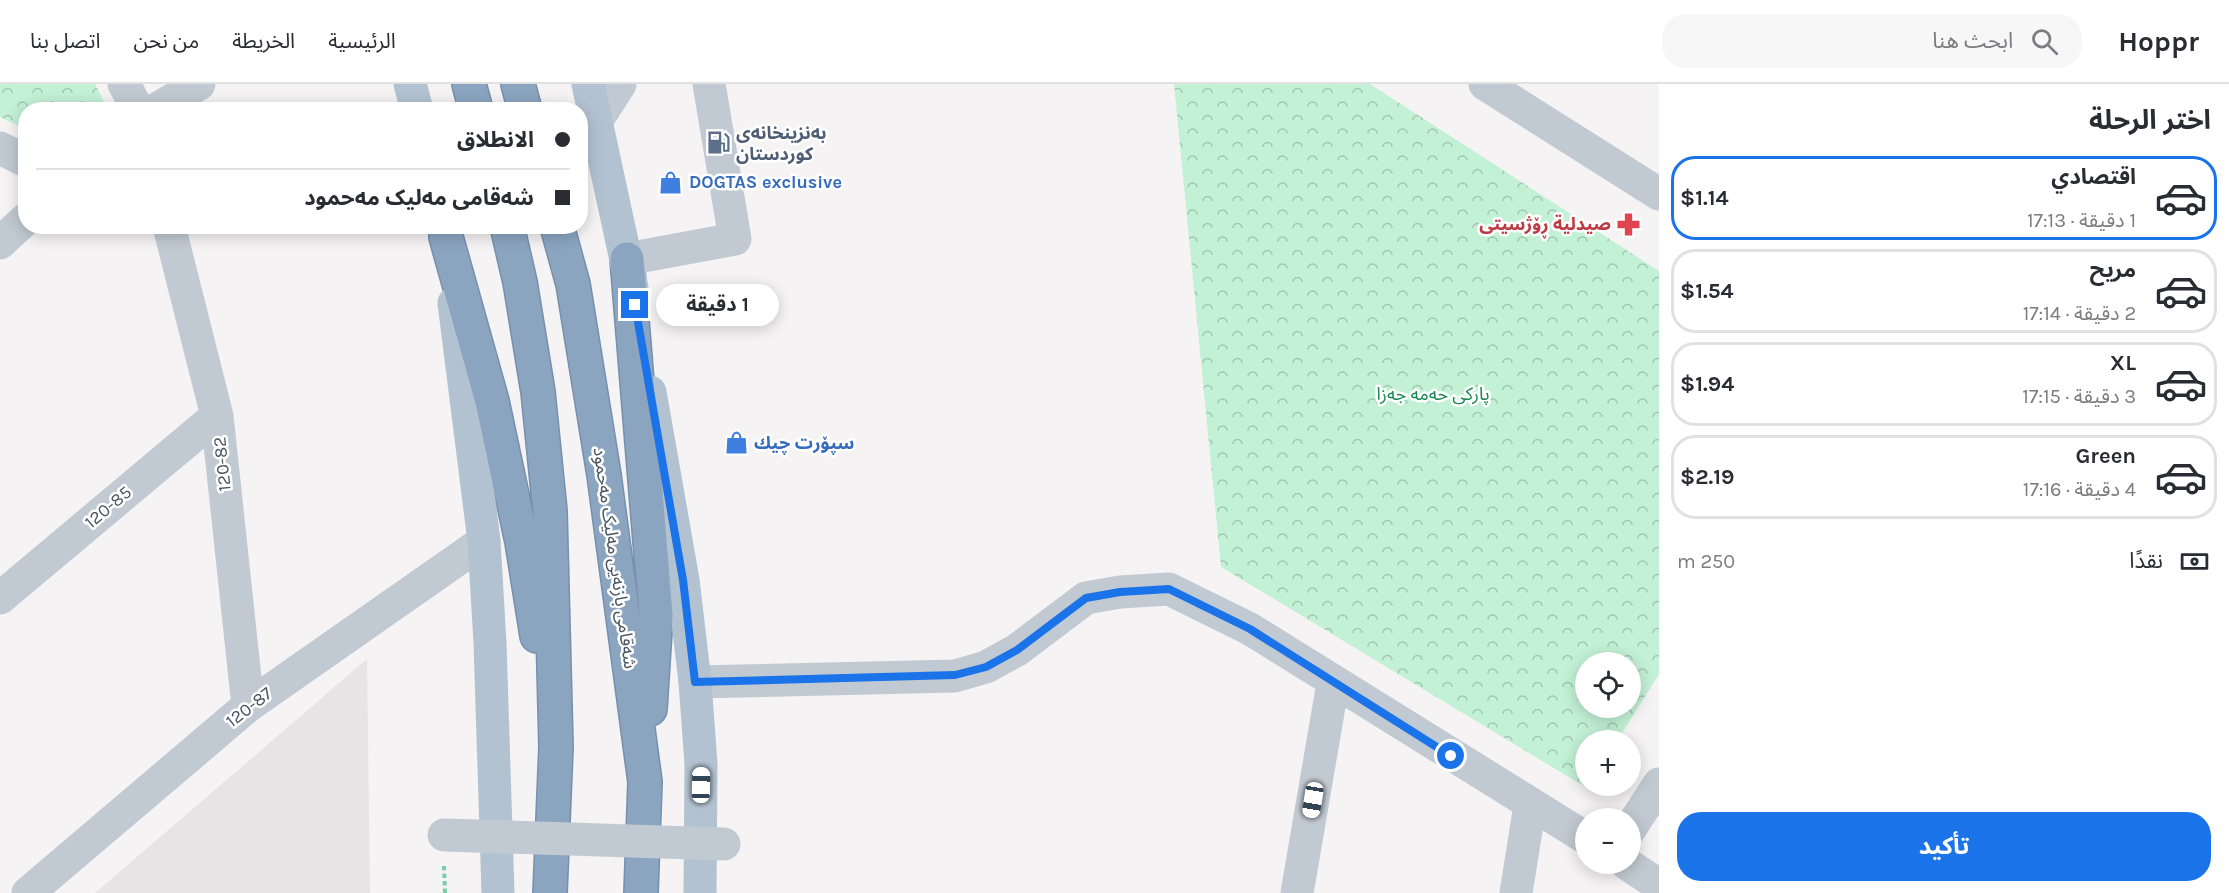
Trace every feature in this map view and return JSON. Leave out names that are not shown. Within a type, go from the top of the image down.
[{"type":"highway","points":[[469,84],[474,102]]},
{"type":"highway","points":[[518,84],[523,102]]},
{"type":"highway","points":[[446,234],[492,401],[506,463],[522,542],[556,747]]},
{"type":"highway","points":[[509,234],[520,282],[536,381],[549,500],[553,572],[556,747],[550,893]]},
{"type":"highway","name":"شەقامی بازنەیی مەلیک مەحمود","points":[[559,234],[573,284],[604,475],[645,782],[641,893]]},
{"type":"highway","points":[[627,260],[656,615],[645,782]]},
{"type":"main road","points":[[410,84],[415,102]]},
{"type":"main road","points":[[588,84],[627,260],[683,580],[695,682],[701,764],[700,893]]},
{"type":"main road","points":[[445,234],[484,541],[490,643],[498,893]]},
{"type":"street","points":[[124,84],[134,102]]},
{"type":"street","points":[[169,102],[199,84]]},
{"type":"street","points":[[597,120],[620,84]]},
{"type":"street","points":[[627,260],[735,239],[709,84]]},
{"type":"street","points":[[1485,84],[1657,188]]},
{"type":"street","points":[[0,148],[18,157]]},
{"type":"street","points":[[0,243],[18,226]]},
{"type":"street","name":"120-82","points":[[171,234],[217,416],[248,706]]},
{"type":"street","name":"120-85","points":[[0,598],[217,416]]},
{"type":"street","name":"120-87","points":[[28,893],[248,706],[484,541]]},
{"type":"street","points":[[695,682],[955,675],[986,667],[1017,650],[1086,598],[1120,592],[1169,589],[1250,629],[1333,683],[1575,832]]},
{"type":"street","points":[[1297,893],[1333,683]]},
{"type":"street","points":[[1641,812],[1659,784]]},
{"type":"street","points":[[1516,893],[1530,805]]},
{"type":"street","points":[[444,835],[724,844]]},
{"type":"street","points":[[1641,873],[1659,885]]},
{"type":"shaded area","points":[[367,659],[370,893],[95,893]]},
{"type":"green space","points":[[0,84],[95,84],[104,102],[18,102],[18,126],[0,117]]},
{"type":"green space","name":"پارکی حەمە جەزا","points":[[1174,84],[1370,84],[1659,271],[1659,674],[1641,703],[1641,652],[1575,652],[1575,718],[1631,718],[1624,730],[1575,730],[1575,781],[1221,567]]},
{"type":"place","name":"بەنزینخانەی کوردستان","points":[[718,143]]},
{"type":"place","name":"DOGTAS exclusive","points":[[671,182]]},
{"type":"place","name":"صيدلية ڕۆژسیتی","points":[[1629,224]]},
{"type":"place","name":"سپۆرت چيك","points":[[736,443]]},
{"type":"route","points":[[635,305],[683,580],[695,682],[955,675],[986,667],[1017,650],[1086,598],[1120,592],[1169,589],[1250,629],[1451,756]]}]
